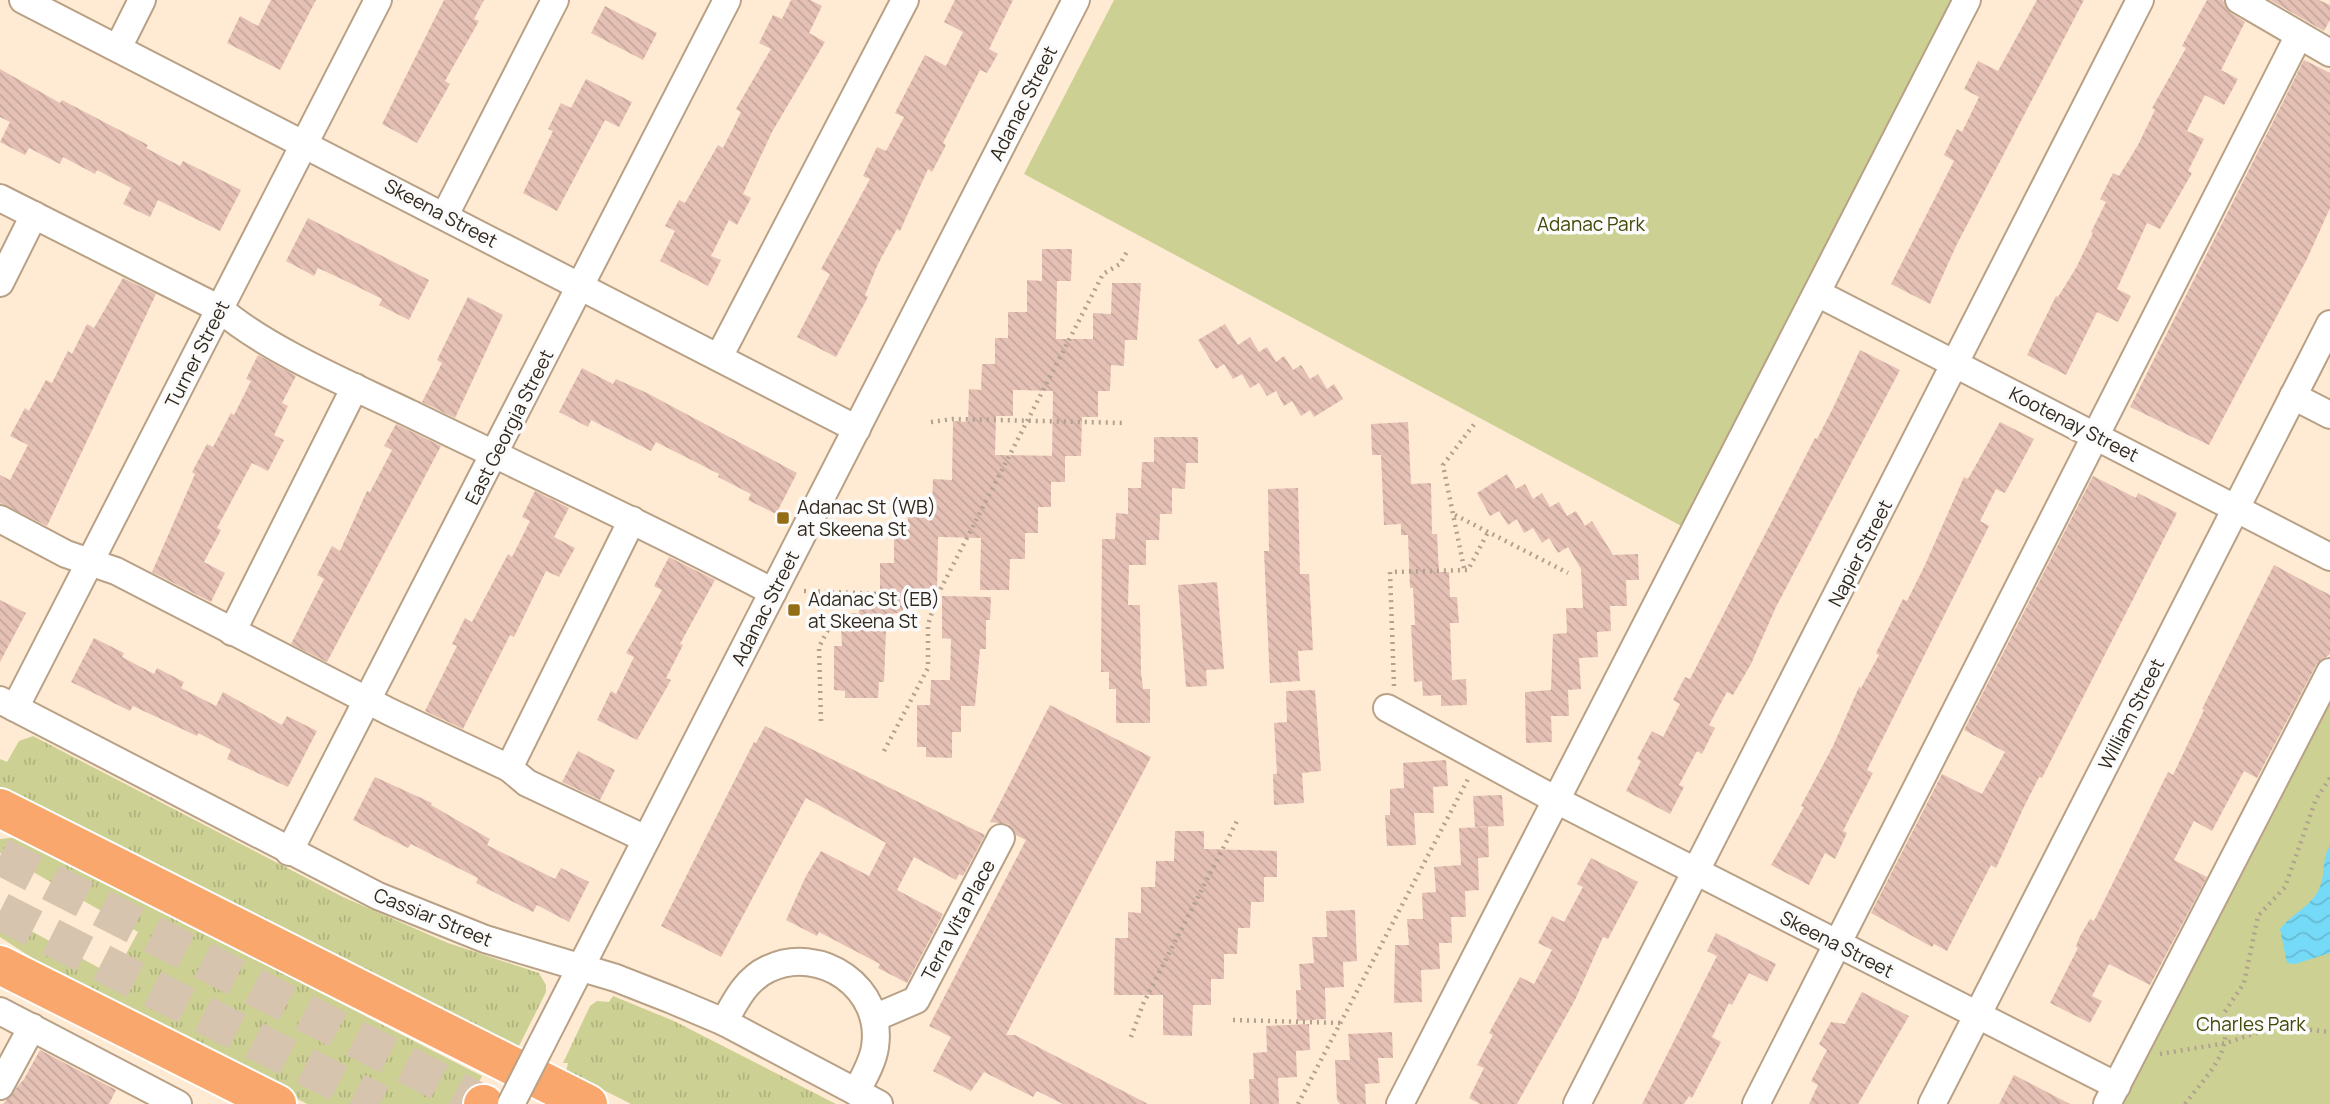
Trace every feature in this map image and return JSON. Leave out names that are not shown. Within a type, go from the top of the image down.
[{"type":"highway","points":[[0,808],[588,1104]]},
{"type":"highway","points":[[0,965],[277,1104]]},
{"type":"street","name":"Skeena Street","points":[[23,0],[858,429]]},
{"type":"street","points":[[118,48],[142,0]]},
{"type":"street","name":"Turner Street","points":[[8,704],[89,562],[378,0]]},
{"type":"street","points":[[445,215],[555,0]]},
{"type":"street","name":"East Georgia Street","points":[[289,852],[727,0]]},
{"type":"street","points":[[719,358],[905,0]]},
{"type":"street","name":"Adanac Street","points":[[511,1104],[1076,0]]},
{"type":"street","points":[[1400,1104],[1558,801],[1967,0]]},
{"type":"street","name":"Napier Street","points":[[1577,1104],[1957,364],[2140,0]]},
{"type":"street","points":[[2239,0],[2287,25],[2298,37],[2330,53]]},
{"type":"street","points":[[1756,1104],[2298,37]]},
{"type":"street","points":[[0,198],[220,309],[240,326],[355,387],[632,520],[773,592]]},
{"type":"street","points":[[0,283],[34,215]]},
{"type":"street","name":"Kootenay Street","points":[[1817,293],[2330,557]]},
{"type":"street","name":"William Street","points":[[1932,1104],[2330,324]]},
{"type":"street","points":[[232,632],[355,387]]},
{"type":"street","points":[[2293,396],[2330,415]]},
{"type":"street","points":[[0,519],[66,554],[116,572],[509,768],[527,783],[646,839]]},
{"type":"street","points":[[509,768],[632,520]]},
{"type":"street","points":[[2112,1095],[2330,672]]},
{"type":"street","name":"Cassiar Street","points":[[8,704],[378,896],[445,924],[616,978],[724,1022],[879,1104]]},
{"type":"street","name":"Skeena Street","points":[[1391,710],[1480,756],[1558,801],[1977,1015],[2112,1095]]},
{"type":"street","name":"Terra Vita Place","points":[[874,1018],[916,1000],[1001,838]]},
{"type":"street","points":[[724,1022],[747,985],[767,969],[791,961],[817,962],[841,972],[862,992],[874,1018],[875,1047],[856,1092]]},
{"type":"street","points":[[0,1011],[168,1102]]},
{"type":"street","points":[[0,1086],[32,1027]]},
{"type":"path","points":[[884,751],[928,668],[928,625],[937,596],[1103,274],[1120,264],[1128,250]]},
{"type":"path","points":[[931,422],[953,419],[1126,423]]},
{"type":"path","points":[[1464,568],[1443,465],[1475,423]]},
{"type":"path","points":[[1454,515],[1568,573]]},
{"type":"path","points":[[1391,710],[1390,572],[1464,568],[1468,570],[1488,532]]},
{"type":"path","points":[[804,591],[937,596]]},
{"type":"path","points":[[821,721],[819,647],[847,593]]},
{"type":"path","points":[[1298,1104],[1480,756]]},
{"type":"path","points":[[2185,1104],[2225,1049],[2228,1032],[2224,1013],[2244,983],[2258,916],[2285,887],[2316,799],[2330,778]]},
{"type":"path","points":[[1131,1037],[1143,1003],[1237,821]]},
{"type":"path","points":[[1233,1020],[1340,1023]]},
{"type":"path","points":[[2132,1059],[2226,1043],[2277,1026],[2330,1032]]},
{"type":"green space","name":"Adanac Park","points":[[1114,0],[1960,0],[1685,528],[1024,174]]},
{"type":"green space","name":"Charles Park","points":[[2330,692],[2330,1104],[2121,1104]]},
{"type":"green space","points":[[33,736],[343,897],[448,943],[539,973],[546,985],[546,992],[516,1052],[0,787],[0,759],[7,762],[19,741]]},
{"type":"green space","points":[[17,837],[482,1076],[468,1104],[307,1104],[49,969],[0,937],[0,914],[114,976],[138,932],[0,853],[0,839]]},
{"type":"green space","points":[[613,996],[674,1021],[836,1104],[631,1104],[566,1071],[568,1063],[563,1063],[590,1006],[597,1001],[609,1002]]},
{"type":"water","points":[[2330,845],[2330,953],[2295,964],[2287,963],[2280,929],[2315,895],[2321,884],[2325,857]]},
{"type":"building","points":[[271,0],[316,0],[280,70],[227,43],[240,16],[258,26]]},
{"type":"building","points":[[444,0],[484,0],[474,19],[479,21],[445,81],[450,84],[417,143],[382,124]]},
{"type":"building","points":[[791,0],[810,0],[822,6],[809,33],[825,42],[772,132],[743,194],[751,198],[737,225],[729,220],[711,256],[721,260],[708,286],[660,261],[675,231],[665,226],[679,200],[685,203],[718,145],[723,148],[741,112],[736,109],[771,49],[759,43],[773,15],[782,19]]},
{"type":"building","points":[[955,0],[1013,0],[989,49],[998,54],[987,73],[980,70],[943,143],[946,145],[932,172],[928,169],[900,231],[897,229],[878,264],[865,295],[868,297],[836,357],[797,337],[830,274],[821,269],[870,179],[863,176],[877,147],[886,151],[904,117],[895,113],[925,55],[946,66],[963,32],[944,22]]},
{"type":"building","points":[[2037,0],[2084,0],[1956,246],[1930,304],[1891,284],[1954,161],[1944,155],[1957,129],[1962,132],[1979,97],[1964,89],[1978,61],[1998,71]]},
{"type":"building","points":[[2207,0],[2223,0],[2231,13],[2245,22],[2221,70],[2238,79],[2224,105],[2205,95],[2187,131],[2204,139],[2188,171],[2192,173],[2160,229],[2147,223],[2117,289],[2131,296],[2118,322],[2097,312],[2066,375],[2027,355],[2056,296],[2058,297],[2076,268],[2093,233],[2091,232],[2106,202],[2100,199],[2113,173],[2119,176],[2138,145],[2155,110],[2152,108],[2186,48],[2182,46]]},
{"type":"building","points":[[2270,0],[2319,0],[2330,5],[2330,20],[2324,31]]},
{"type":"building","points":[[605,6],[657,33],[643,60],[591,33]]},
{"type":"building","points":[[2304,60],[2330,73],[2330,208],[2307,259],[2209,445],[2130,407]]},
{"type":"building","points":[[0,69],[60,103],[62,100],[148,145],[146,148],[180,166],[183,161],[241,190],[220,231],[158,200],[150,217],[123,204],[131,188],[97,170],[95,174],[63,157],[60,164],[29,148],[25,155],[0,142],[10,122],[0,117]]},
{"type":"building","points":[[586,79],[632,102],[619,127],[605,120],[557,211],[523,193],[553,131],[548,129],[561,103],[571,108]]},
{"type":"building","points":[[308,218],[429,280],[409,320],[379,305],[382,299],[350,283],[318,268],[314,276],[286,261]]},
{"type":"building","points":[[1042,249],[1072,249],[1071,281],[1057,281],[1056,339],[1093,339],[1093,313],[1111,314],[1112,283],[1141,283],[1137,340],[1125,340],[1124,366],[1111,365],[1110,391],[1098,391],[1098,417],[1082,417],[1081,456],[1065,456],[1065,482],[1051,482],[1051,507],[1038,507],[1038,533],[1025,533],[1025,559],[1010,559],[1009,590],[980,590],[981,538],[938,537],[937,590],[904,589],[903,614],[894,613],[894,630],[886,630],[884,682],[879,682],[878,698],[845,698],[845,691],[834,690],[834,646],[842,646],[841,629],[849,630],[850,613],[859,613],[859,597],[880,597],[880,563],[894,563],[894,536],[908,537],[908,510],[932,510],[933,479],[952,480],[953,421],[968,422],[969,389],[981,390],[982,364],[995,364],[995,338],[1008,338],[1008,312],[1027,312],[1027,280],[1042,281]],"holes":[[[1013,390],[1053,391],[1052,456],[995,455],[996,416],[1013,416]]]},
{"type":"building","points":[[123,278],[156,294],[47,526],[0,503],[0,475],[10,480],[28,445],[10,436],[25,408],[29,411],[46,380],[52,383],[68,351],[72,354],[87,324],[94,328]]},
{"type":"building","points":[[468,297],[503,315],[455,418],[422,402],[442,363],[437,360]]},
{"type":"building","points":[[1225,324],[1238,345],[1250,337],[1259,352],[1267,347],[1276,362],[1284,356],[1293,370],[1301,365],[1310,379],[1318,374],[1327,389],[1334,384],[1343,399],[1314,417],[1310,410],[1301,416],[1292,401],[1284,406],[1276,391],[1267,396],[1259,383],[1250,388],[1242,374],[1233,379],[1224,364],[1216,369],[1198,340]]},
{"type":"building","points":[[1860,350],[1900,370],[1776,607],[1751,664],[1733,695],[1727,692],[1709,725],[1715,728],[1702,754],[1697,751],[1679,785],[1684,787],[1670,814],[1626,791],[1641,761],[1637,759],[1652,731],[1663,737],[1680,704],[1673,700],[1685,677],[1690,679],[1815,438],[1817,439]]},
{"type":"building","points":[[258,355],[296,376],[282,403],[288,406],[274,435],[284,440],[268,471],[252,463],[217,528],[221,530],[204,562],[225,573],[211,602],[152,572],[195,474],[192,472],[207,444],[213,447],[231,413],[234,415],[251,381],[246,379]]},
{"type":"building","points":[[582,368],[613,384],[616,379],[647,393],[797,473],[776,514],[748,500],[751,494],[718,477],[719,474],[656,442],[651,451],[591,420],[588,427],[559,412]]},
{"type":"building","points":[[1408,422],[1411,484],[1431,483],[1432,534],[1437,534],[1439,572],[1449,572],[1450,597],[1457,597],[1459,623],[1450,623],[1452,680],[1466,679],[1467,705],[1441,706],[1441,695],[1423,696],[1422,681],[1414,682],[1411,625],[1415,625],[1413,588],[1410,588],[1408,535],[1401,535],[1401,524],[1384,525],[1381,455],[1372,455],[1371,424]]},
{"type":"building","points":[[2000,422],[2034,439],[2005,493],[1996,489],[1980,521],[1989,526],[1867,770],[1873,773],[1843,831],[1847,833],[1835,859],[1825,853],[1809,885],[1771,865],[1804,807],[1801,806],[1833,746],[1859,687],[1861,688],[1879,655],[1876,653],[1903,599],[1907,601],[1925,565],[1964,477],[1968,479]]},
{"type":"building","points":[[396,424],[441,446],[327,662],[291,644],[324,579],[317,575],[332,546],[340,551],[367,491],[370,492],[392,450],[384,446]]},
{"type":"building","points":[[1154,437],[1198,437],[1198,463],[1186,463],[1185,489],[1172,488],[1172,514],[1160,514],[1159,540],[1146,540],[1146,565],[1129,565],[1128,605],[1140,605],[1141,672],[1143,689],[1150,689],[1150,723],[1116,723],[1116,689],[1109,689],[1109,672],[1101,672],[1102,539],[1115,539],[1116,513],[1128,514],[1128,488],[1141,488],[1142,462],[1154,462]]},
{"type":"building","points":[[1507,474],[1516,489],[1525,484],[1533,499],[1542,493],[1550,507],[1559,502],[1567,516],[1576,511],[1585,526],[1592,521],[1613,555],[1638,554],[1639,580],[1626,580],[1627,606],[1610,606],[1611,631],[1597,632],[1598,657],[1579,658],[1581,689],[1568,690],[1569,716],[1551,716],[1552,742],[1526,743],[1525,692],[1551,690],[1553,634],[1567,633],[1566,608],[1583,608],[1581,569],[1568,547],[1558,553],[1549,538],[1542,543],[1533,528],[1524,533],[1517,519],[1508,525],[1499,511],[1490,516],[1477,493]]},
{"type":"building","points":[[2093,476],[2136,498],[2138,493],[2177,513],[2042,778],[2039,777],[1996,868],[1991,865],[1947,951],[1934,944],[1932,947],[1871,913],[1942,774],[1982,794],[2005,752],[1964,730]]},
{"type":"building","points":[[1298,488],[1300,574],[1309,574],[1313,650],[1298,651],[1300,681],[1270,683],[1264,551],[1269,551],[1268,489]]},
{"type":"building","points":[[535,491],[569,508],[554,537],[575,548],[559,577],[546,571],[514,637],[510,635],[463,729],[425,711],[457,646],[452,644],[465,618],[472,622],[508,554],[512,557],[530,521],[522,517]]},
{"type":"building","points":[[669,557],[715,580],[680,644],[683,645],[666,678],[671,680],[637,740],[597,720],[611,691],[616,694],[634,657],[626,653],[662,590],[654,586]]},
{"type":"building","points":[[2274,565],[2330,595],[2330,654],[2316,665],[2257,778],[2244,771],[2212,831],[2194,821],[2174,860],[2207,877],[2150,985],[2109,964],[2092,996],[2102,1001],[2090,1023],[2050,1003],[2078,948],[2079,938],[2090,919],[2094,921],[2168,772],[2173,775],[2204,710],[2202,709]]},
{"type":"building","points":[[1217,582],[1224,669],[1206,670],[1207,686],[1186,687],[1178,585]]},
{"type":"building","points":[[942,596],[991,597],[990,620],[986,620],[986,649],[980,649],[975,706],[961,706],[961,732],[952,732],[952,758],[926,757],[926,747],[917,747],[917,705],[930,705],[931,680],[950,680],[951,639],[942,638]]},
{"type":"building","points":[[0,600],[26,613],[0,662]]},
{"type":"building","points":[[94,638],[124,653],[122,657],[154,674],[157,668],[184,682],[181,688],[216,706],[223,692],[282,725],[287,716],[317,731],[288,787],[227,759],[231,750],[198,733],[197,736],[133,706],[130,711],[71,682]]},
{"type":"building","points":[[1315,690],[1321,771],[1302,773],[1304,803],[1274,805],[1273,774],[1277,774],[1274,723],[1287,722],[1286,691]]},
{"type":"building","points":[[1050,705],[1151,757],[1006,1035],[1015,1035],[1148,1104],[1063,1104],[1037,1091],[1033,1097],[984,1072],[971,1091],[933,1071],[951,1037],[929,1026],[1026,840],[1016,835],[1008,824],[990,822]]},
{"type":"building","points":[[765,726],[985,835],[963,876],[959,874],[956,880],[914,857],[897,890],[943,914],[907,983],[878,968],[880,964],[819,932],[817,936],[786,920],[821,851],[869,876],[886,843],[806,798],[721,957],[661,926],[754,742],[756,743]]},
{"type":"building","points":[[578,751],[615,770],[600,800],[562,782]]},
{"type":"building","points":[[1446,760],[1448,786],[1433,787],[1434,813],[1414,813],[1416,845],[1387,846],[1385,815],[1390,815],[1390,789],[1404,788],[1403,763]]},
{"type":"building","points":[[375,777],[432,803],[431,805],[490,839],[487,845],[555,879],[561,868],[589,882],[569,922],[537,905],[533,912],[476,883],[478,878],[411,844],[408,848],[353,820]]},
{"type":"building","points":[[1502,795],[1504,826],[1475,827],[1473,796]]},
{"type":"building","points":[[1488,827],[1489,857],[1478,858],[1479,890],[1465,891],[1466,917],[1451,917],[1452,943],[1439,943],[1440,969],[1421,970],[1422,1002],[1394,1003],[1395,945],[1409,945],[1407,919],[1423,919],[1422,893],[1436,892],[1434,867],[1461,865],[1459,828]]},
{"type":"building","points":[[1175,831],[1204,831],[1204,849],[1277,851],[1277,877],[1264,877],[1264,902],[1251,902],[1250,928],[1238,928],[1237,954],[1224,954],[1224,979],[1211,979],[1211,1005],[1193,1005],[1192,1036],[1163,1035],[1163,995],[1114,995],[1115,938],[1128,938],[1128,912],[1141,913],[1141,887],[1155,887],[1156,861],[1174,861]]},
{"type":"building","points":[[1591,858],[1638,882],[1608,939],[1603,937],[1575,1000],[1517,1104],[1480,1104],[1469,1098],[1484,1068],[1477,1065],[1493,1035],[1489,1033],[1520,977],[1534,984],[1552,950],[1538,943],[1552,916],[1564,922],[1583,887],[1577,884]]},
{"type":"building","points":[[1355,910],[1357,961],[1343,962],[1344,987],[1325,988],[1326,1019],[1297,1021],[1296,990],[1301,990],[1299,964],[1314,963],[1312,937],[1327,937],[1326,911]]},
{"type":"building","points":[[1716,933],[1776,964],[1767,982],[1749,973],[1732,1005],[1729,1003],[1712,1037],[1721,1042],[1692,1098],[1689,1096],[1684,1104],[1642,1104],[1717,956],[1707,951]]},
{"type":"building","points":[[1862,992],[1909,1016],[1858,1104],[1809,1104],[1818,1085],[1811,1081],[1827,1050],[1819,1044],[1831,1022],[1845,1024]]},
{"type":"building","points":[[1309,1024],[1310,1050],[1296,1051],[1297,1077],[1278,1078],[1279,1104],[1250,1104],[1249,1079],[1254,1079],[1253,1053],[1267,1052],[1266,1026]]},
{"type":"building","points":[[1392,1032],[1393,1058],[1378,1058],[1380,1083],[1365,1084],[1366,1104],[1340,1104],[1337,1100],[1335,1060],[1350,1060],[1348,1034]]},
{"type":"building","points":[[40,1050],[116,1090],[109,1104],[3,1104],[24,1079]]},
{"type":"building","points":[[2014,1075],[2070,1104],[1999,1104]]},
{"type":"tunnel","points":[[0,856],[483,1104]]},
{"type":"tunnel","points":[[0,911],[380,1104]]},
{"type":"place","name":"Adanac St (WB) at Skeena St","points":[[783,518]]},
{"type":"place","name":"Adanac St (EB) at Skeena St","points":[[794,610]]}]
